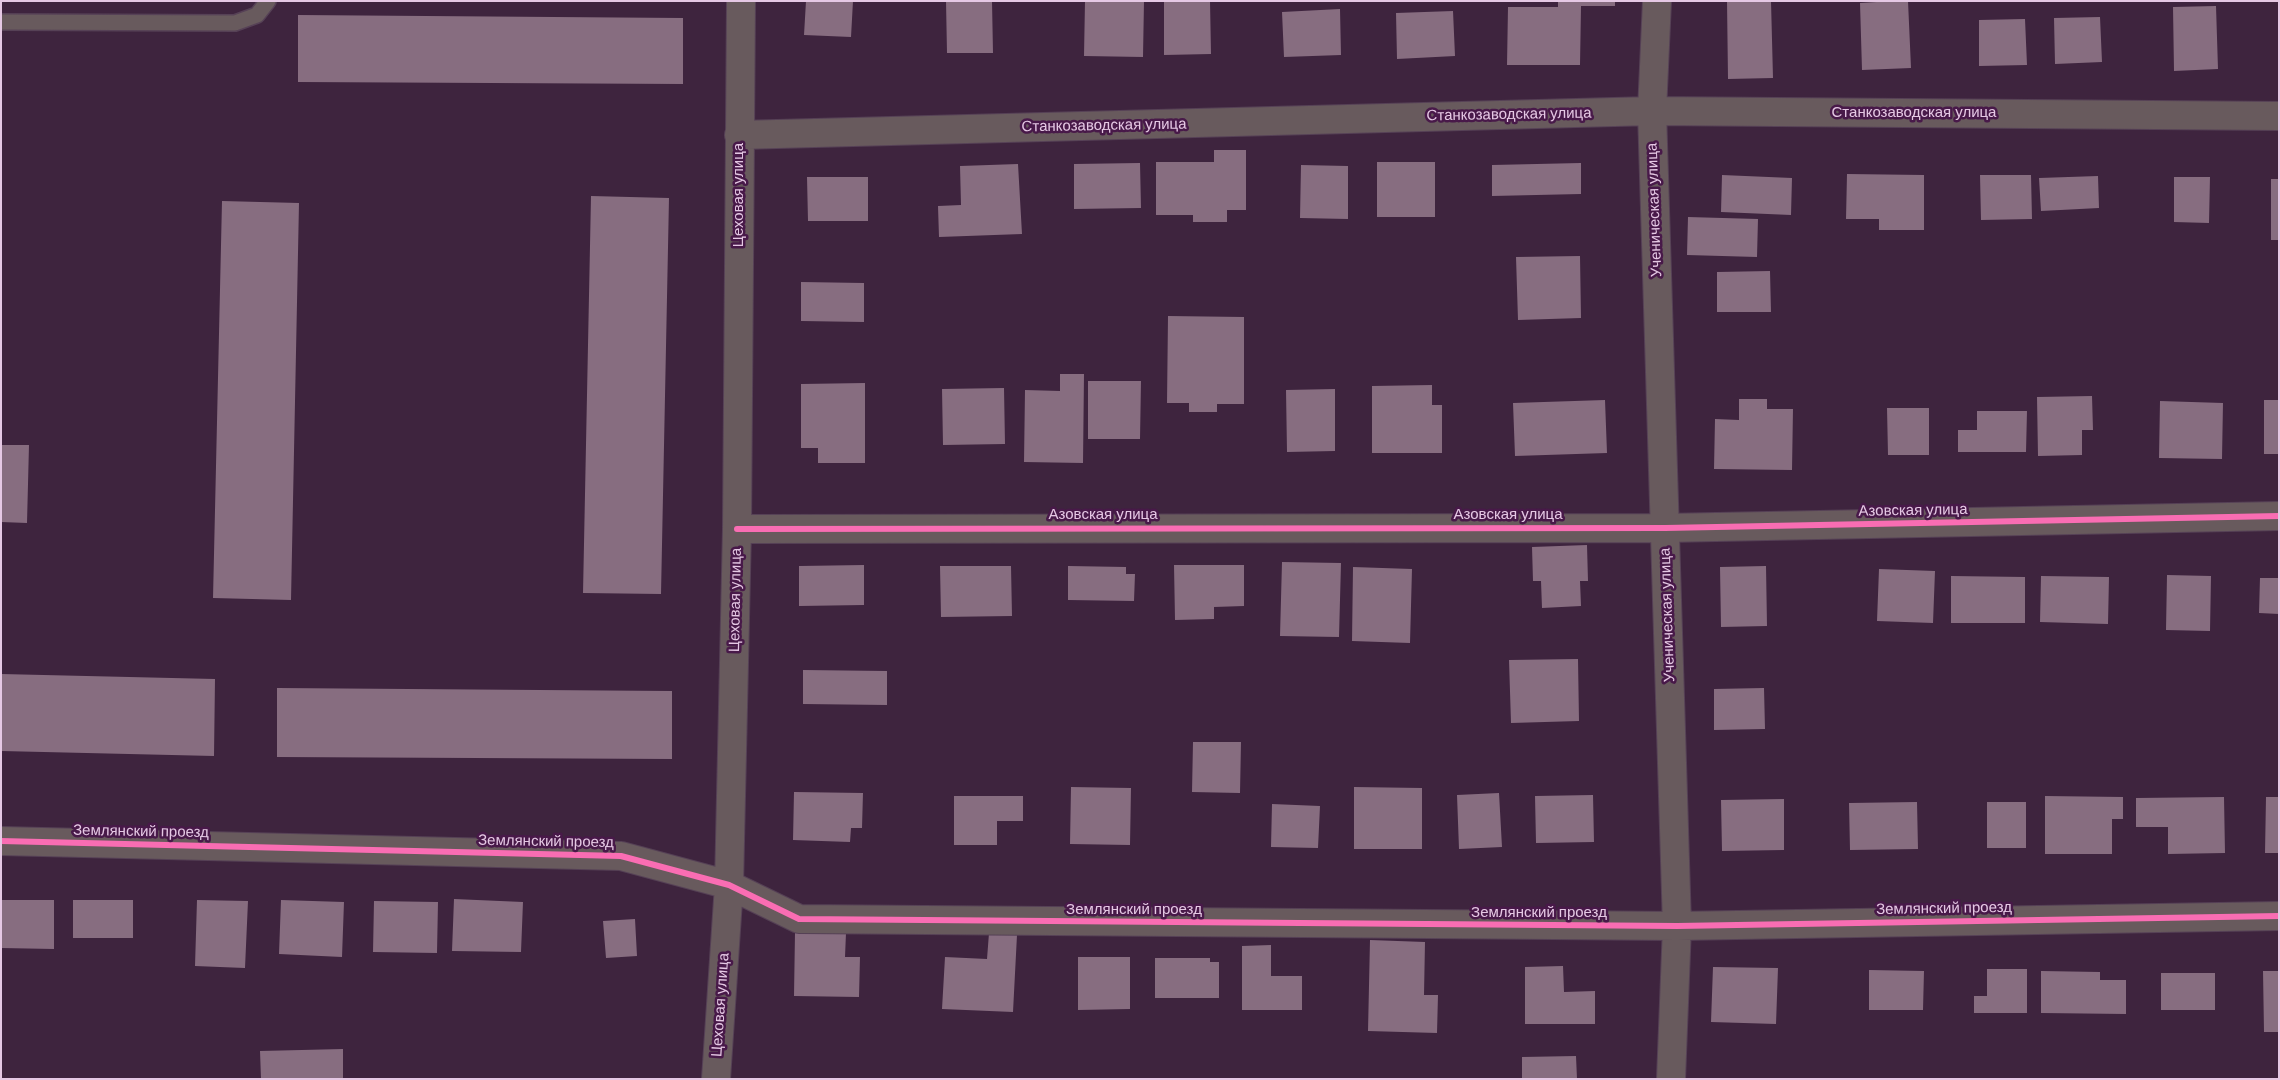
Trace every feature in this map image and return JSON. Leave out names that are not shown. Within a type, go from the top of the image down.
[{"type":"street","name":"Цеховая улица","points":[[716,1079],[729,885],[737,529],[739,135],[742,1]]},
{"type":"street","name":"Ученическая улица","points":[[1657,1],[1652,112],[1676,926],[1671,1079]]},
{"type":"street","name":"Станкозаводская улица","points":[[739,135],[1652,112],[2279,116]]},
{"type":"street","name":"Азовская улица","points":[[737,529],[1665,528],[2279,516]]},
{"type":"street","name":"Землянский проезд","points":[[1,841],[621,856],[729,885],[799,919],[1676,926],[2279,916]]},
{"type":"lane","points":[[1,22],[234,23],[257,15],[268,1]]},
{"type":"building","points":[[806,1],[853,1],[851,37],[804,35]]},
{"type":"building","points":[[946,1],[992,1],[993,53],[947,53]]},
{"type":"building","points":[[1085,1],[1144,1],[1143,57],[1084,56]]},
{"type":"building","points":[[1164,1],[1210,1],[1211,54],[1164,55]]},
{"type":"building","points":[[1558,1],[1615,1],[1615,6],[1581,6],[1580,65],[1507,65],[1508,7],[1558,7]]},
{"type":"building","points":[[1727,1],[1771,1],[1773,78],[1728,79]]},
{"type":"building","points":[[1908,1],[1911,68],[1862,70],[1860,3]]},
{"type":"building","points":[[2216,6],[2218,69],[2174,71],[2173,7]]},
{"type":"building","points":[[1340,9],[1341,55],[1284,57],[1282,12]]},
{"type":"building","points":[[1453,11],[1455,56],[1397,59],[1396,13]]},
{"type":"building","points":[[298,15],[683,18],[683,84],[298,82]]},
{"type":"building","points":[[2100,17],[2102,62],[2055,64],[2054,18]]},
{"type":"building","points":[[2025,19],[2027,65],[1979,66],[1979,20]]},
{"type":"building","points":[[1214,150],[1246,150],[1246,210],[1227,210],[1227,222],[1193,222],[1193,215],[1156,215],[1156,162],[1214,162]]},
{"type":"building","points":[[1377,162],[1435,162],[1435,217],[1377,217]]},
{"type":"building","points":[[1140,163],[1141,208],[1074,209],[1074,164]]},
{"type":"building","points":[[1581,163],[1581,194],[1492,196],[1492,165]]},
{"type":"building","points":[[1018,164],[1022,234],[939,237],[938,206],[961,205],[960,166]]},
{"type":"building","points":[[1301,165],[1348,166],[1348,219],[1300,218]]},
{"type":"building","points":[[1847,174],[1924,175],[1924,230],[1879,230],[1879,219],[1846,219]]},
{"type":"building","points":[[1722,175],[1792,178],[1791,215],[1721,212]]},
{"type":"building","points":[[1980,175],[2031,175],[2032,219],[1981,220]]},
{"type":"building","points":[[2098,176],[2099,208],[2041,211],[2039,178]]},
{"type":"building","points":[[807,177],[868,177],[868,221],[808,221]]},
{"type":"building","points":[[2174,177],[2210,177],[2209,223],[2174,222]]},
{"type":"building","points":[[2271,179],[2279,179],[2279,240],[2271,240]]},
{"type":"building","points":[[591,196],[669,198],[661,594],[583,593]]},
{"type":"building","points":[[222,201],[299,203],[291,600],[213,598]]},
{"type":"building","points":[[1688,217],[1758,219],[1757,257],[1687,255]]},
{"type":"building","points":[[1580,256],[1581,318],[1518,320],[1516,257]]},
{"type":"building","points":[[1770,271],[1771,312],[1717,312],[1717,272]]},
{"type":"building","points":[[801,282],[864,283],[864,322],[801,321]]},
{"type":"building","points":[[1168,316],[1244,317],[1244,404],[1217,404],[1217,412],[1189,412],[1189,403],[1167,403]]},
{"type":"building","points":[[1060,374],[1084,374],[1083,463],[1024,462],[1025,390],[1060,391]]},
{"type":"building","points":[[1088,381],[1141,381],[1140,439],[1088,439]]},
{"type":"building","points":[[865,383],[865,463],[818,463],[818,448],[801,448],[801,384]]},
{"type":"building","points":[[1432,385],[1432,405],[1442,405],[1442,453],[1372,453],[1372,386]]},
{"type":"building","points":[[1004,388],[1005,444],[943,445],[942,389]]},
{"type":"building","points":[[1335,389],[1335,451],[1287,452],[1286,390]]},
{"type":"building","points":[[2092,396],[2093,430],[2082,430],[2082,455],[2038,456],[2037,397]]},
{"type":"building","points":[[1739,399],[1767,399],[1767,409],[1793,409],[1792,470],[1714,469],[1715,419],[1739,420]]},
{"type":"building","points":[[1605,400],[1607,453],[1515,456],[1513,403]]},
{"type":"building","points":[[2264,400],[2279,400],[2279,454],[2264,454]]},
{"type":"building","points":[[2160,401],[2223,403],[2222,459],[2159,458]]},
{"type":"building","points":[[1887,408],[1929,408],[1929,455],[1888,455]]},
{"type":"building","points":[[1977,411],[2027,411],[2026,452],[1958,452],[1958,430],[1977,430]]},
{"type":"building","points":[[1,445],[29,445],[27,523],[1,522]]},
{"type":"building","points":[[1587,545],[1588,581],[1580,581],[1581,606],[1542,608],[1541,581],[1533,581],[1532,547]]},
{"type":"building","points":[[1282,562],[1341,563],[1339,637],[1280,636]]},
{"type":"building","points":[[864,565],[864,605],[799,606],[799,566]]},
{"type":"building","points":[[1174,565],[1244,565],[1244,606],[1214,607],[1214,619],[1175,620]]},
{"type":"building","points":[[940,566],[1011,566],[1012,616],[941,617]]},
{"type":"building","points":[[1068,566],[1126,567],[1126,574],[1135,574],[1134,601],[1068,600]]},
{"type":"building","points":[[1766,566],[1767,626],[1721,627],[1720,567]]},
{"type":"building","points":[[1353,567],[1412,569],[1410,643],[1352,641]]},
{"type":"building","points":[[1879,569],[1935,571],[1933,623],[1877,621]]},
{"type":"building","points":[[2167,575],[2211,576],[2210,631],[2166,630]]},
{"type":"building","points":[[1951,576],[2025,577],[2025,623],[1951,623]]},
{"type":"building","points":[[2041,576],[2109,577],[2108,624],[2040,622]]},
{"type":"building","points":[[2260,578],[2279,578],[2279,614],[2259,613]]},
{"type":"building","points":[[1578,659],[1579,721],[1511,723],[1509,660]]},
{"type":"building","points":[[803,670],[887,671],[887,705],[803,704]]},
{"type":"building","points":[[1,674],[215,679],[214,756],[1,751]]},
{"type":"building","points":[[277,688],[672,691],[672,759],[277,757]]},
{"type":"building","points":[[1764,688],[1765,729],[1714,730],[1714,689]]},
{"type":"building","points":[[1193,742],[1241,742],[1240,793],[1192,792]]},
{"type":"building","points":[[1071,787],[1131,788],[1130,845],[1070,844]]},
{"type":"building","points":[[1354,787],[1422,788],[1422,849],[1354,849]]},
{"type":"building","points":[[794,792],[863,793],[862,828],[851,828],[850,842],[793,840]]},
{"type":"building","points":[[1499,793],[1502,847],[1459,849],[1457,795]]},
{"type":"building","points":[[1593,795],[1594,842],[1536,843],[1535,796]]},
{"type":"building","points":[[954,796],[1023,796],[1023,821],[997,821],[997,845],[954,845]]},
{"type":"building","points":[[2045,796],[2123,797],[2123,819],[2112,819],[2112,854],[2045,854]]},
{"type":"building","points":[[2224,797],[2225,853],[2168,854],[2168,827],[2136,827],[2136,798]]},
{"type":"building","points":[[2266,797],[2279,797],[2279,853],[2265,853]]},
{"type":"building","points":[[1784,799],[1784,850],[1722,851],[1721,800]]},
{"type":"building","points":[[1917,802],[1918,849],[1850,850],[1849,803]]},
{"type":"building","points":[[1987,802],[2026,802],[2026,848],[1987,848]]},
{"type":"building","points":[[1272,804],[1320,806],[1318,848],[1271,847]]},
{"type":"building","points":[[454,899],[523,902],[521,952],[452,951]]},
{"type":"building","points":[[1,900],[54,900],[54,949],[1,948]]},
{"type":"building","points":[[73,900],[133,900],[133,938],[73,938]]},
{"type":"building","points":[[197,900],[248,901],[245,968],[195,966]]},
{"type":"building","points":[[281,900],[344,902],[342,957],[279,954]]},
{"type":"building","points":[[374,901],[438,902],[437,953],[373,952]]},
{"type":"building","points":[[635,919],[637,956],[606,958],[603,921]]},
{"type":"building","points":[[795,932],[846,933],[845,957],[860,957],[859,997],[794,996]]},
{"type":"building","points":[[989,933],[1017,935],[1013,1012],[942,1009],[945,957],[987,959]]},
{"type":"building","points":[[1370,940],[1425,942],[1424,995],[1438,995],[1437,1033],[1368,1031]]},
{"type":"building","points":[[1271,945],[1271,976],[1302,976],[1302,1010],[1242,1010],[1242,946]]},
{"type":"building","points":[[1078,957],[1130,957],[1130,1009],[1078,1010]]},
{"type":"building","points":[[1155,958],[1210,958],[1210,962],[1219,962],[1219,998],[1155,998]]},
{"type":"building","points":[[1563,966],[1564,992],[1595,991],[1595,1024],[1525,1024],[1525,967]]},
{"type":"building","points":[[1713,967],[1778,968],[1776,1024],[1711,1022]]},
{"type":"building","points":[[1987,969],[2027,969],[2027,1013],[1974,1013],[1974,996],[1987,996]]},
{"type":"building","points":[[1869,970],[1924,971],[1923,1010],[1869,1010]]},
{"type":"building","points":[[2041,971],[2100,972],[2100,980],[2126,980],[2126,1014],[2041,1013]]},
{"type":"building","points":[[2263,971],[2279,971],[2279,1032],[2264,1032]]},
{"type":"building","points":[[2161,973],[2215,973],[2215,1010],[2161,1010]]},
{"type":"building","points":[[343,1049],[343,1079],[261,1079],[260,1051]]},
{"type":"building","points":[[1576,1056],[1577,1079],[1522,1079],[1522,1057]]},
{"type":"cycle path","points":[[737,529],[1665,528],[2279,516]]},
{"type":"cycle path","points":[[1,841],[621,856],[729,885],[799,919],[1677,926],[2279,916]]}]
